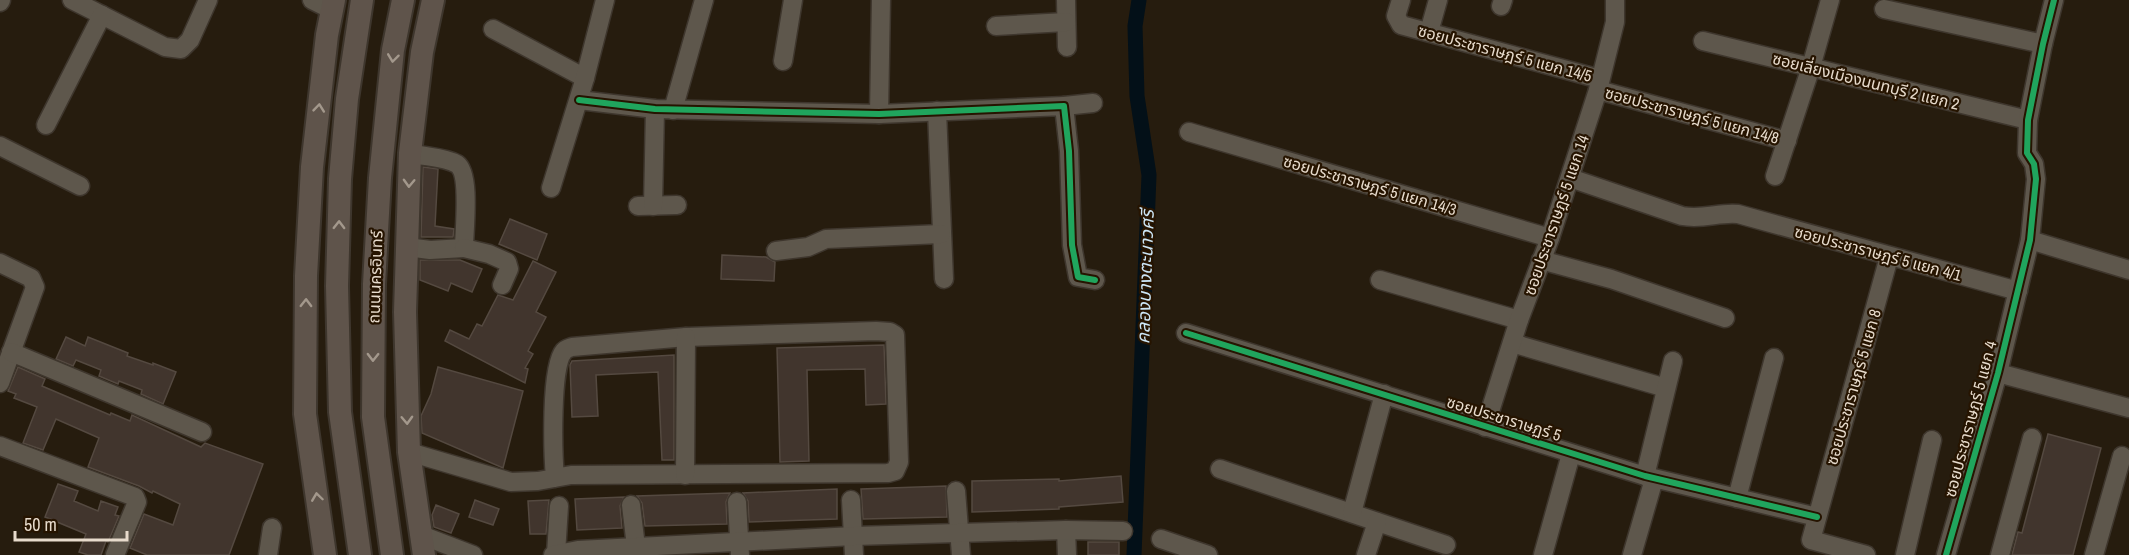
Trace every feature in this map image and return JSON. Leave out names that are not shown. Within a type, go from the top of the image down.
[{"type":"main road","points":[[360,555],[340,412],[338,286],[340,179],[345,122],[362,0]]},
{"type":"main road","name":"ถนนนครอินทร์","points":[[392,555],[373,417],[374,284],[381,166],[393,50],[403,0]]},
{"type":"main road","name":"ถนนนครอินทร์","points":[[422,545],[409,452],[405,312],[410,153],[422,52],[433,0]]},
{"type":"main road","points":[[325,555],[305,414],[306,276],[312,167],[327,35],[333,5]]},
{"type":"street","points":[[72,0],[165,47],[182,49],[190,40],[208,0]]},
{"type":"street","points":[[312,0],[333,5]]},
{"type":"street","points":[[551,188],[579,100],[605,0]]},
{"type":"street","points":[[673,110],[704,0]]},
{"type":"street","points":[[783,62],[793,0]]},
{"type":"street","points":[[879,114],[881,0]]},
{"type":"street","points":[[1066,0],[1067,47]]},
{"type":"street","name":"ซอยประชาราษฎร์ 5 แยก 14/5","points":[[1401,0],[1396,16],[1401,25],[1599,84]]},
{"type":"street","points":[[1429,32],[1438,0]]},
{"type":"street","name":"ซอยประชาราษฎร์ 5 แยก 14","points":[[1485,427],[1519,320],[1570,178],[1599,84],[1616,22],[1615,0]]},
{"type":"street","points":[[1775,176],[1811,67],[1830,0]]},
{"type":"street","name":"ซอยประชาราษฎร์ 5 แยก 4","points":[[1946,555],[1998,373],[2030,240],[2036,178],[2034,164],[2027,153],[2028,120],[2054,0]]},
{"type":"street","points":[[1884,9],[2043,45]]},
{"type":"street","points":[[46,125],[102,15]]},
{"type":"street","points":[[996,26],[1066,22]]},
{"type":"street","points":[[493,29],[585,78]]},
{"type":"street","name":"ซอยเลี่ยงเมืองนนทบุรี 2 แยก 2","points":[[1703,41],[2028,120]]},
{"type":"street","name":"ซอยประชาราษฎร์ 5 แยก 14/8","points":[[1599,84],[1787,141]]},
{"type":"street","points":[[579,100],[673,110],[879,114],[1093,103]]},
{"type":"street","points":[[1064,105],[1070,151],[1072,245],[1078,277],[1095,280]]},
{"type":"street","points":[[655,109],[645,206],[678,205]]},
{"type":"street","points":[[937,111],[944,279]]},
{"type":"street","name":"ซอยประชาราษฎร์ 5 แยก 14/3","points":[[1189,132],[1550,238]]},
{"type":"street","points":[[0,146],[80,186]]},
{"type":"street","points":[[410,153],[454,163],[462,169],[465,182],[464,248]]},
{"type":"street","name":"ซอยประชาราษฎร์ 5 แยก 4/1","points":[[1570,178],[1682,216],[1695,218],[1729,213],[1738,214],[2018,291]]},
{"type":"street","points":[[776,251],[808,247],[826,239],[941,234]]},
{"type":"street","points":[[2030,240],[2129,270]]},
{"type":"street","points":[[407,247],[430,250],[464,248],[489,254],[507,262],[509,269],[502,285]]},
{"type":"street","name":"ซอยประชาราษฎร์ 5 แยก 8","points":[[1817,517],[1889,257]]},
{"type":"street","points":[[1541,260],[1611,279],[1725,318]]},
{"type":"street","points":[[0,263],[30,278],[35,287],[0,383]]},
{"type":"street","points":[[1380,280],[1519,320]]},
{"type":"street","points":[[409,452],[511,482],[555,478],[571,475],[895,471],[898,466],[899,452],[896,335],[890,332],[686,337],[572,346],[564,350],[558,362],[553,422],[555,478]]},
{"type":"street","name":"ซอยประชาราษฏร์ 5","points":[[1186,333],[1649,478],[1817,517]]},
{"type":"street","points":[[685,475],[686,337]]},
{"type":"street","points":[[1512,343],[1666,388]]},
{"type":"street","points":[[11,352],[202,432]]},
{"type":"street","points":[[1737,498],[1774,358]]},
{"type":"street","points":[[1632,555],[1673,361]]},
{"type":"street","points":[[1998,373],[2129,408]]},
{"type":"street","points":[[1352,513],[1384,394]]},
{"type":"street","points":[[2000,555],[2032,438]]},
{"type":"street","points":[[1905,555],[1932,440]]},
{"type":"street","points":[[0,446],[135,497],[137,502],[115,555]]},
{"type":"street","points":[[1543,555],[1571,454]]},
{"type":"street","points":[[2094,555],[2122,456]]},
{"type":"street","points":[[1220,469],[1446,545]]},
{"type":"street","points":[[956,491],[961,555]]},
{"type":"street","points":[[850,500],[854,555]]},
{"type":"street","points":[[737,502],[740,548]]},
{"type":"street","points":[[631,505],[637,550]]},
{"type":"street","points":[[559,506],[554,555],[578,550],[740,548],[854,536],[1066,530],[1123,531]]},
{"type":"street","points":[[1817,517],[1808,548],[1866,555]]},
{"type":"street","points":[[1366,555],[1377,522]]},
{"type":"street","points":[[268,555],[272,528]]},
{"type":"street","points":[[1066,530],[1067,555]]},
{"type":"street","points":[[1161,539],[1208,555]]},
{"type":"street","points":[[422,545],[473,555]]},
{"type":"building","points":[[423,167],[438,169],[435,226],[454,229],[453,237],[421,237]]},
{"type":"building","points":[[510,219],[547,234],[537,260],[499,244]]},
{"type":"building","points":[[722,255],[766,257],[775,262],[774,281],[721,279]]},
{"type":"building","points":[[420,260],[460,260],[482,269],[472,292],[451,283],[448,291],[420,280]]},
{"type":"building","points":[[533,261],[556,272],[536,312],[546,317],[528,351],[533,354],[525,368],[528,369],[525,383],[445,341],[450,330],[469,339],[477,324],[482,326],[498,295],[513,300]]},
{"type":"building","points":[[66,337],[85,346],[88,337],[128,353],[127,356],[176,372],[163,404],[141,394],[142,390],[99,376],[101,370],[76,360],[73,366],[56,359]]},
{"type":"building","points":[[884,345],[886,404],[866,405],[865,369],[807,370],[809,461],[780,462],[777,348]]},
{"type":"building","points":[[674,355],[674,460],[662,460],[658,372],[596,375],[598,416],[572,417],[570,365],[572,361]]},
{"type":"building","points":[[18,367],[45,379],[42,386],[110,415],[111,413],[130,421],[132,415],[201,447],[205,443],[263,464],[229,555],[147,555],[130,548],[144,514],[173,525],[180,504],[153,491],[152,493],[88,467],[99,438],[56,419],[43,450],[23,443],[37,407],[14,398],[16,394],[8,391]]},
{"type":"building","points":[[438,367],[523,391],[503,468],[422,433],[421,416],[431,394]]},
{"type":"building","points":[[2048,434],[2101,448],[2073,555],[2012,555],[2018,532],[2022,533]]},
{"type":"building","points":[[1121,476],[1123,502],[1059,507],[1059,509],[972,512],[972,481],[1059,479],[1059,481]]},
{"type":"building","points":[[58,484],[78,491],[74,501],[98,511],[101,501],[118,507],[115,515],[119,516],[101,555],[79,552],[86,534],[45,517]]},
{"type":"building","points":[[946,486],[947,517],[863,519],[861,489]]},
{"type":"building","points":[[837,489],[837,519],[749,522],[748,501],[743,493]]},
{"type":"building","points":[[730,493],[726,502],[727,524],[645,526],[642,503],[637,496]]},
{"type":"building","points":[[624,497],[620,506],[622,528],[577,530],[575,499]]},
{"type":"building","points":[[475,500],[499,509],[493,525],[469,517]]},
{"type":"building","points":[[549,500],[546,534],[530,534],[528,501]]},
{"type":"building","points":[[436,505],[459,514],[451,533],[434,527],[432,515]]},
{"type":"building","points":[[1088,542],[1119,542],[1119,555],[1088,555]]},
{"type":"waterway","name":"คลองบางตะนาวศรี","points":[[1134,555],[1149,175],[1137,96],[1135,26],[1139,0]]},
{"type":"cycle path","points":[[1946,555],[1998,373],[2030,240],[2036,179],[2034,164],[2027,153],[2028,120],[2054,0]]},
{"type":"cycle path","points":[[579,100],[655,109],[879,114],[1064,106],[1069,151],[1072,245],[1078,277],[1095,280]]},
{"type":"cycle path","points":[[1186,333],[1645,476],[1817,517]]}]
